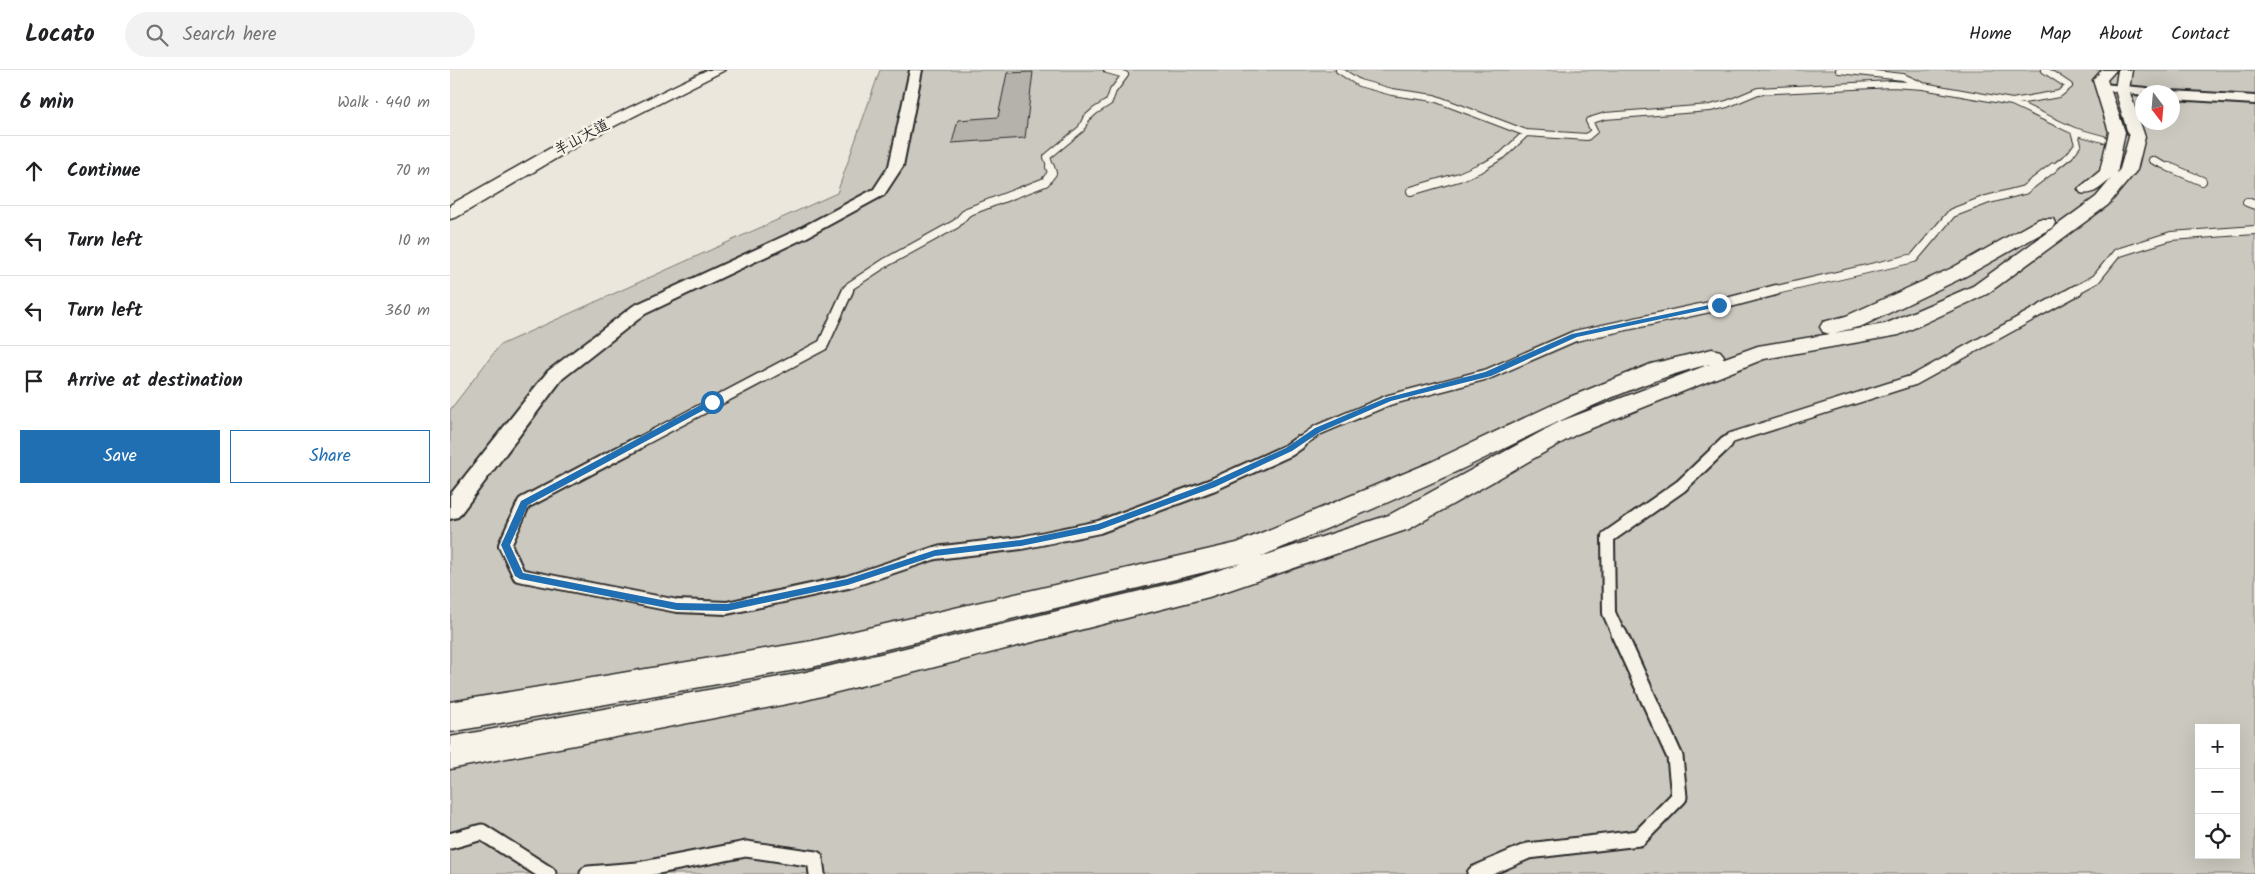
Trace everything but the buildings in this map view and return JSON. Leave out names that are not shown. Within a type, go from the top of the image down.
[{"type":"street","name":"羊山大道","points":[[553,135],[691,70]]},
{"type":"street","name":"羊山大道","points":[[450,213],[583,136],[718,70]]},
{"type":"street","points":[[450,511],[555,375],[640,310],[799,235],[879,192],[896,166],[916,70]]},
{"type":"street","points":[[450,717],[812,654],[1244,552],[1439,469],[1574,404],[1659,369],[1854,321],[1959,272],[2048,222],[2108,173],[2116,132],[2121,82]]},
{"type":"street","points":[[450,753],[802,687],[1198,589],[1399,522],[1568,428],[1758,354],[1891,330],[1980,290],[2102,201],[2128,170],[2138,137],[2121,82]]},
{"type":"street","points":[[2180,95],[2255,100]]},
{"type":"lane","points":[[1107,70],[1127,74],[1113,91],[1109,102],[1086,119],[1081,129],[1048,157],[1052,173],[1044,182],[967,212],[956,224],[885,263],[850,286],[824,345],[524,503],[505,545],[520,576],[677,606],[727,608],[848,582],[935,553],[1021,543],[1099,527],[1212,485],[1289,450],[1318,430],[1389,400],[1488,374],[1575,336],[1719,305],[1813,280],[1914,258],[1952,213],[1986,200],[2024,190],[2070,155],[2078,144],[2074,131]]},
{"type":"lane","points":[[1339,70],[1359,83],[1392,92],[1434,98],[1526,133],[1587,137],[1594,131],[1590,121],[1605,116],[1710,108],[1728,104],[1758,91],[1859,84],[1923,86],[2012,102],[2074,131],[2103,139]]},
{"type":"lane","points":[[1839,70],[1854,74],[1911,77],[1923,86]]},
{"type":"lane","points":[[2012,102],[2059,94],[2069,86],[2045,70]]},
{"type":"lane","points":[[1411,192],[1450,180],[1489,164],[1516,147],[1526,133]]},
{"type":"lane","points":[[2152,160],[2202,181]]},
{"type":"lane","points":[[2247,202],[2255,205]]},
{"type":"lane","points":[[1475,874],[1528,851],[1639,838],[1679,797],[1675,757],[1609,613],[1608,537],[1682,486],[1731,438],[1914,380],[2096,279],[2117,253],[2171,236],[2255,230]]},
{"type":"lane","points":[[450,841],[482,832],[548,874]]},
{"type":"lane","points":[[588,874],[638,870],[746,849],[815,859],[817,874]]},
{"type":"shaded area","points":[[880,70],[2255,70],[2255,874],[450,874],[450,410],[500,345],[837,193]]},
{"type":"route","points":[[712,402],[524,503],[505,545],[520,576],[677,606],[727,608],[848,582],[935,553],[1021,543],[1099,527],[1212,485],[1289,450],[1318,430],[1389,400],[1488,374],[1575,336],[1719,305]]}]
